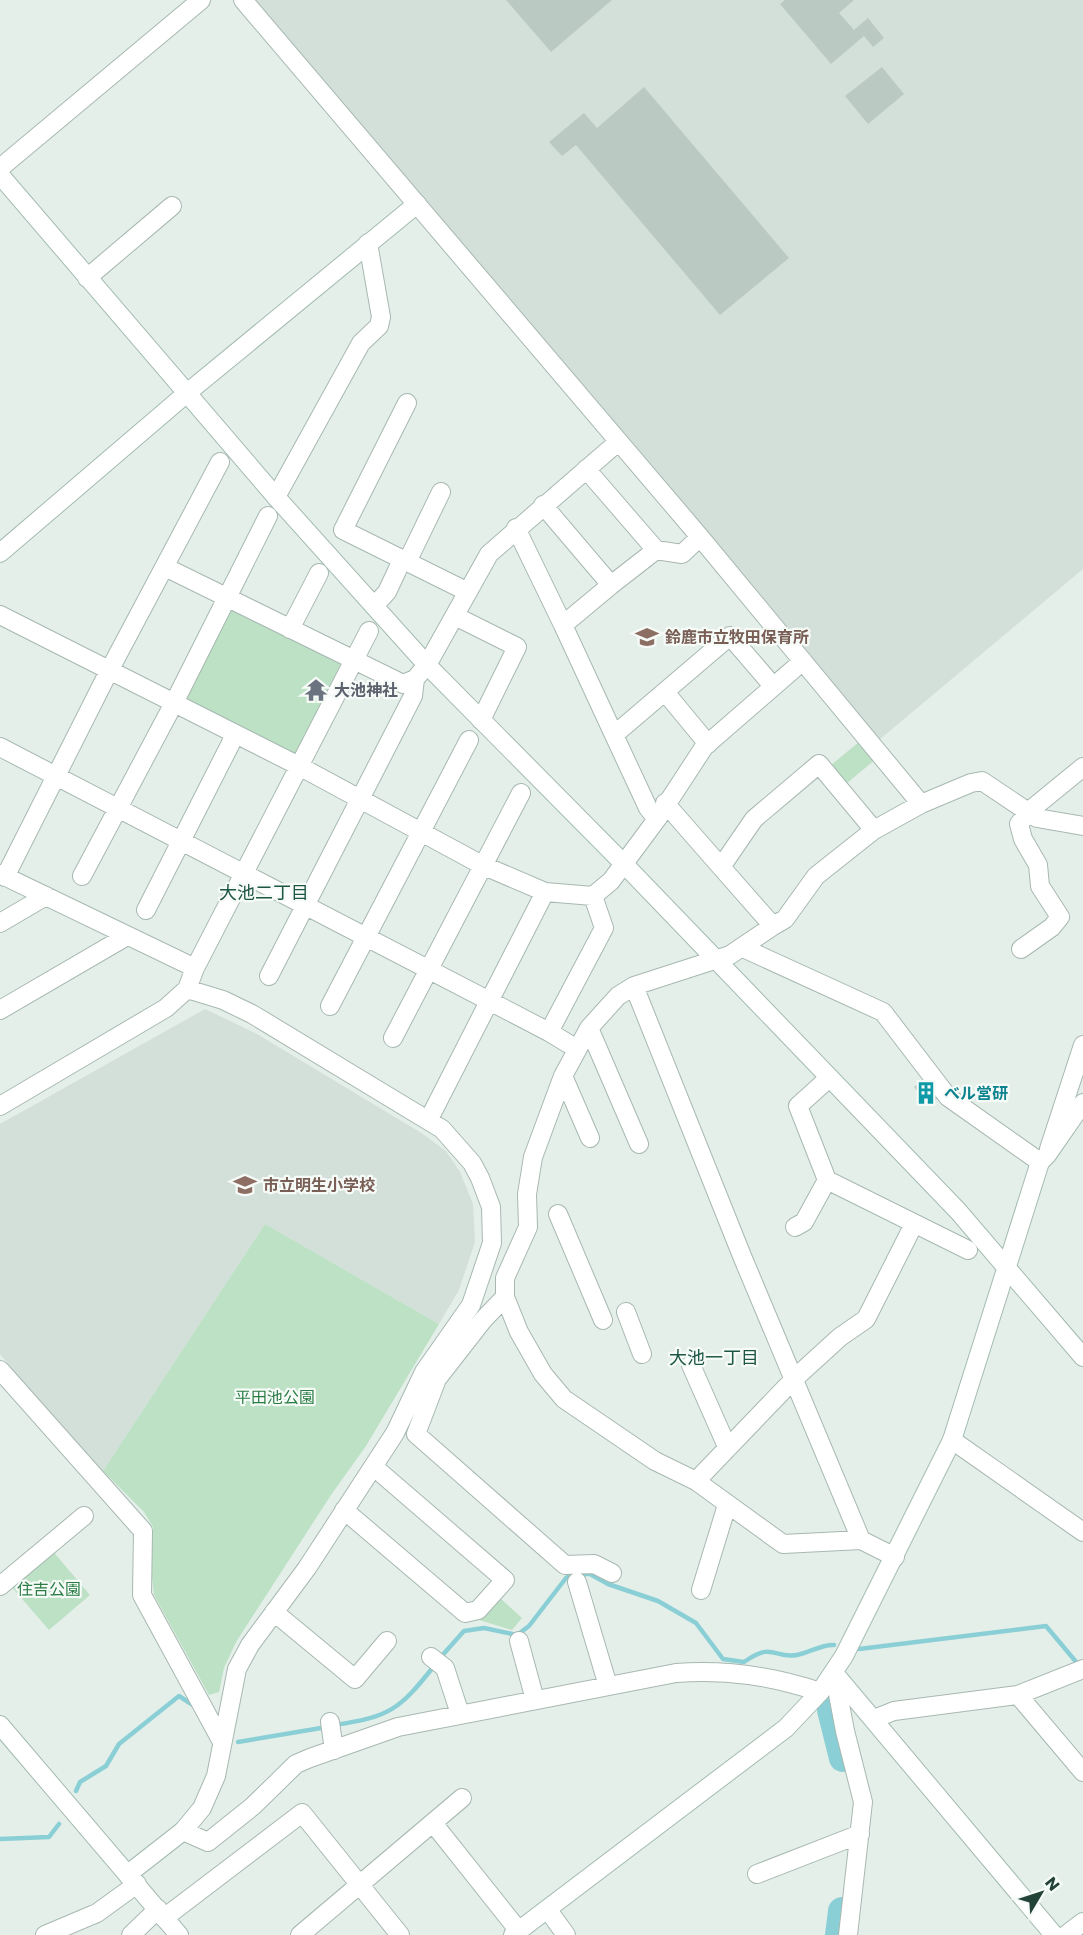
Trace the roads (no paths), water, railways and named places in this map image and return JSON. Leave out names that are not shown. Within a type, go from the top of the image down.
[{"type":"street","points":[[0,168],[201,0]]},
{"type":"street","points":[[243,0],[700,537],[921,804]]},
{"type":"street","points":[[0,175],[276,497],[374,606],[421,672],[481,720],[716,959],[958,1211],[1083,1357]]},
{"type":"street","points":[[0,553],[187,393],[417,204]]},
{"type":"street","points":[[87,278],[172,206]]},
{"type":"street","points":[[276,497],[361,343],[379,326],[381,317],[368,243]]},
{"type":"street","points":[[407,403],[343,530],[468,592]]},
{"type":"street","points":[[269,976],[413,696],[421,672],[489,554],[516,528],[618,442]]},
{"type":"street","points":[[195,968],[3,875],[220,462]]},
{"type":"street","points":[[586,469],[656,550],[682,554],[700,537]]},
{"type":"street","points":[[374,606],[387,592],[441,492]]},
{"type":"street","points":[[543,505],[611,585]]},
{"type":"street","points":[[82,876],[174,704],[268,516]]},
{"type":"street","points":[[516,528],[648,808],[661,811],[721,867],[773,926]]},
{"type":"street","points":[[563,625],[656,550]]},
{"type":"street","points":[[165,567],[393,681],[403,684],[421,672]]},
{"type":"street","points":[[290,629],[319,573]]},
{"type":"street","points":[[0,615],[299,766],[482,866],[545,892],[592,896],[611,881],[624,864],[708,744],[803,660]]},
{"type":"street","points":[[455,616],[517,648],[481,720]]},
{"type":"street","points":[[0,1106],[166,1008],[187,989],[195,968],[369,631]]},
{"type":"street","points":[[614,735],[730,636],[773,686]]},
{"type":"street","points":[[665,692],[708,744]]},
{"type":"street","points":[[147,910],[179,842],[235,735]]},
{"type":"street","points":[[330,1006],[469,740]]},
{"type":"street","points":[[0,747],[179,842],[549,1032],[577,1049]]},
{"type":"street","points":[[721,867],[754,819],[819,764],[874,830]]},
{"type":"street","points":[[1021,949],[1052,927],[1060,917],[1040,886],[1038,865],[1023,839],[1019,824],[1028,812],[1083,767]]},
{"type":"street","points":[[895,1557],[861,1540],[783,1544],[696,1481],[655,1461],[564,1399],[538,1367],[519,1332],[505,1297],[505,1278],[528,1227],[527,1194],[533,1157],[563,1076],[577,1049],[589,1028],[618,996],[634,986],[730,955],[743,948],[785,919],[816,876],[874,830],[921,804],[971,783],[982,781],[1037,818],[1083,826]]},
{"type":"street","points":[[393,1038],[521,793]]},
{"type":"street","points":[[429,1119],[545,892]]},
{"type":"street","points":[[549,1032],[604,928],[592,896]]},
{"type":"street","points":[[0,923],[46,897]]},
{"type":"street","points":[[0,1010],[127,936]]},
{"type":"street","points":[[743,948],[883,1012],[948,1097],[1044,1158]]},
{"type":"street","points":[[634,986],[742,1256],[861,1540]]},
{"type":"street","points":[[45,1935],[97,1913],[183,1831],[202,1808],[216,1776],[237,1669],[250,1645],[374,1467],[431,1376],[471,1305],[484,1275],[493,1230],[491,1207],[472,1163],[442,1129],[429,1119],[252,1014],[223,1000],[187,989]]},
{"type":"street","points":[[589,1028],[639,1144]]},
{"type":"street","points":[[433,1823],[516,1933],[786,1728],[820,1692],[834,1673],[895,1557],[952,1440],[1007,1268],[1083,1045]]},
{"type":"street","points":[[563,1076],[590,1138]]},
{"type":"street","points":[[829,1078],[798,1106],[827,1180],[968,1250]]},
{"type":"street","points":[[1044,1158],[1083,1103]]},
{"type":"street","points":[[795,1227],[804,1222],[827,1180]]},
{"type":"street","points":[[558,1214],[603,1320]]},
{"type":"street","points":[[696,1481],[795,1378],[840,1337],[866,1319],[914,1224]]},
{"type":"street","points":[[505,1297],[431,1376],[416,1434],[566,1565],[594,1564],[612,1573]]},
{"type":"street","points":[[626,1312],[642,1354]]},
{"type":"street","points":[[691,1365],[725,1443],[729,1446]]},
{"type":"street","points":[[0,1370],[143,1531],[142,1595],[222,1742]]},
{"type":"street","points":[[952,1440],[1083,1532]]},
{"type":"street","points":[[344,1510],[465,1613],[478,1610],[505,1580],[374,1467]]},
{"type":"street","points":[[702,1590],[727,1505]]},
{"type":"street","points":[[0,1586],[84,1516]]},
{"type":"street","points":[[577,1582],[608,1686]]},
{"type":"street","points":[[274,1612],[355,1679],[387,1641]]},
{"type":"street","points":[[519,1641],[535,1700]]},
{"type":"street","points":[[438,1663],[460,1714]]},
{"type":"street","points":[[874,1719],[894,1711],[1018,1695],[1083,1669]]},
{"type":"street","points":[[183,1831],[208,1842],[254,1806],[296,1764],[332,1736],[398,1727],[676,1672],[712,1670],[745,1672],[820,1692]]},
{"type":"street","points":[[834,1673],[1054,1935]]},
{"type":"street","points":[[834,1673],[845,1731],[863,1802],[855,1836],[851,1931]]},
{"type":"street","points":[[1018,1695],[1083,1772]]},
{"type":"street","points":[[0,1725],[179,1935]]},
{"type":"street","points":[[300,1935],[462,1798]]},
{"type":"street","points":[[131,1935],[302,1813],[400,1935]]},
{"type":"street","points":[[757,1874],[855,1836]]},
{"type":"street","points":[[548,1910],[566,1935]]},
{"type":"street","points":[[1066,1935],[1083,1922]]},
{"type":"waterway","points":[[439,1659],[464,1631],[484,1628],[517,1635],[529,1626],[566,1578],[573,1574],[590,1574],[608,1584],[658,1601],[696,1623],[723,1659],[744,1662],[762,1653],[789,1656],[834,1645]]},
{"type":"waterway","points":[[859,1649],[1046,1626],[1077,1663]]},
{"type":"waterway","points":[[335,1725],[369,1718],[392,1709],[412,1692],[434,1666]]},
{"type":"waterway","points":[[76,1791],[80,1782],[106,1766],[119,1744],[179,1696],[196,1707]]},
{"type":"waterway","points":[[831,1710],[843,1758]]},
{"type":"waterway","points":[[238,1742],[327,1727]]},
{"type":"waterway","points":[[0,1839],[49,1837],[59,1824]]},
{"type":"waterway","points":[[839,1935],[842,1911]]},
{"type":"place","name":"鈴鹿市立牧田保育所","points":[[647,637]]},
{"type":"place","name":"大池神社","points":[[316,690]]},
{"type":"place","name":"べル営研","points":[[926,1093]]},
{"type":"place","name":"市立明生小学校","points":[[245,1185]]},
{"type":"district","name":"大池二丁目","points":[[264,892]]},
{"type":"district","name":"大池一丁目","points":[[714,1357]]},
{"type":"park label","name":"平田池公園","points":[[275,1397]]},
{"type":"park label","name":"住吉公園","points":[[49,1589]]}]
